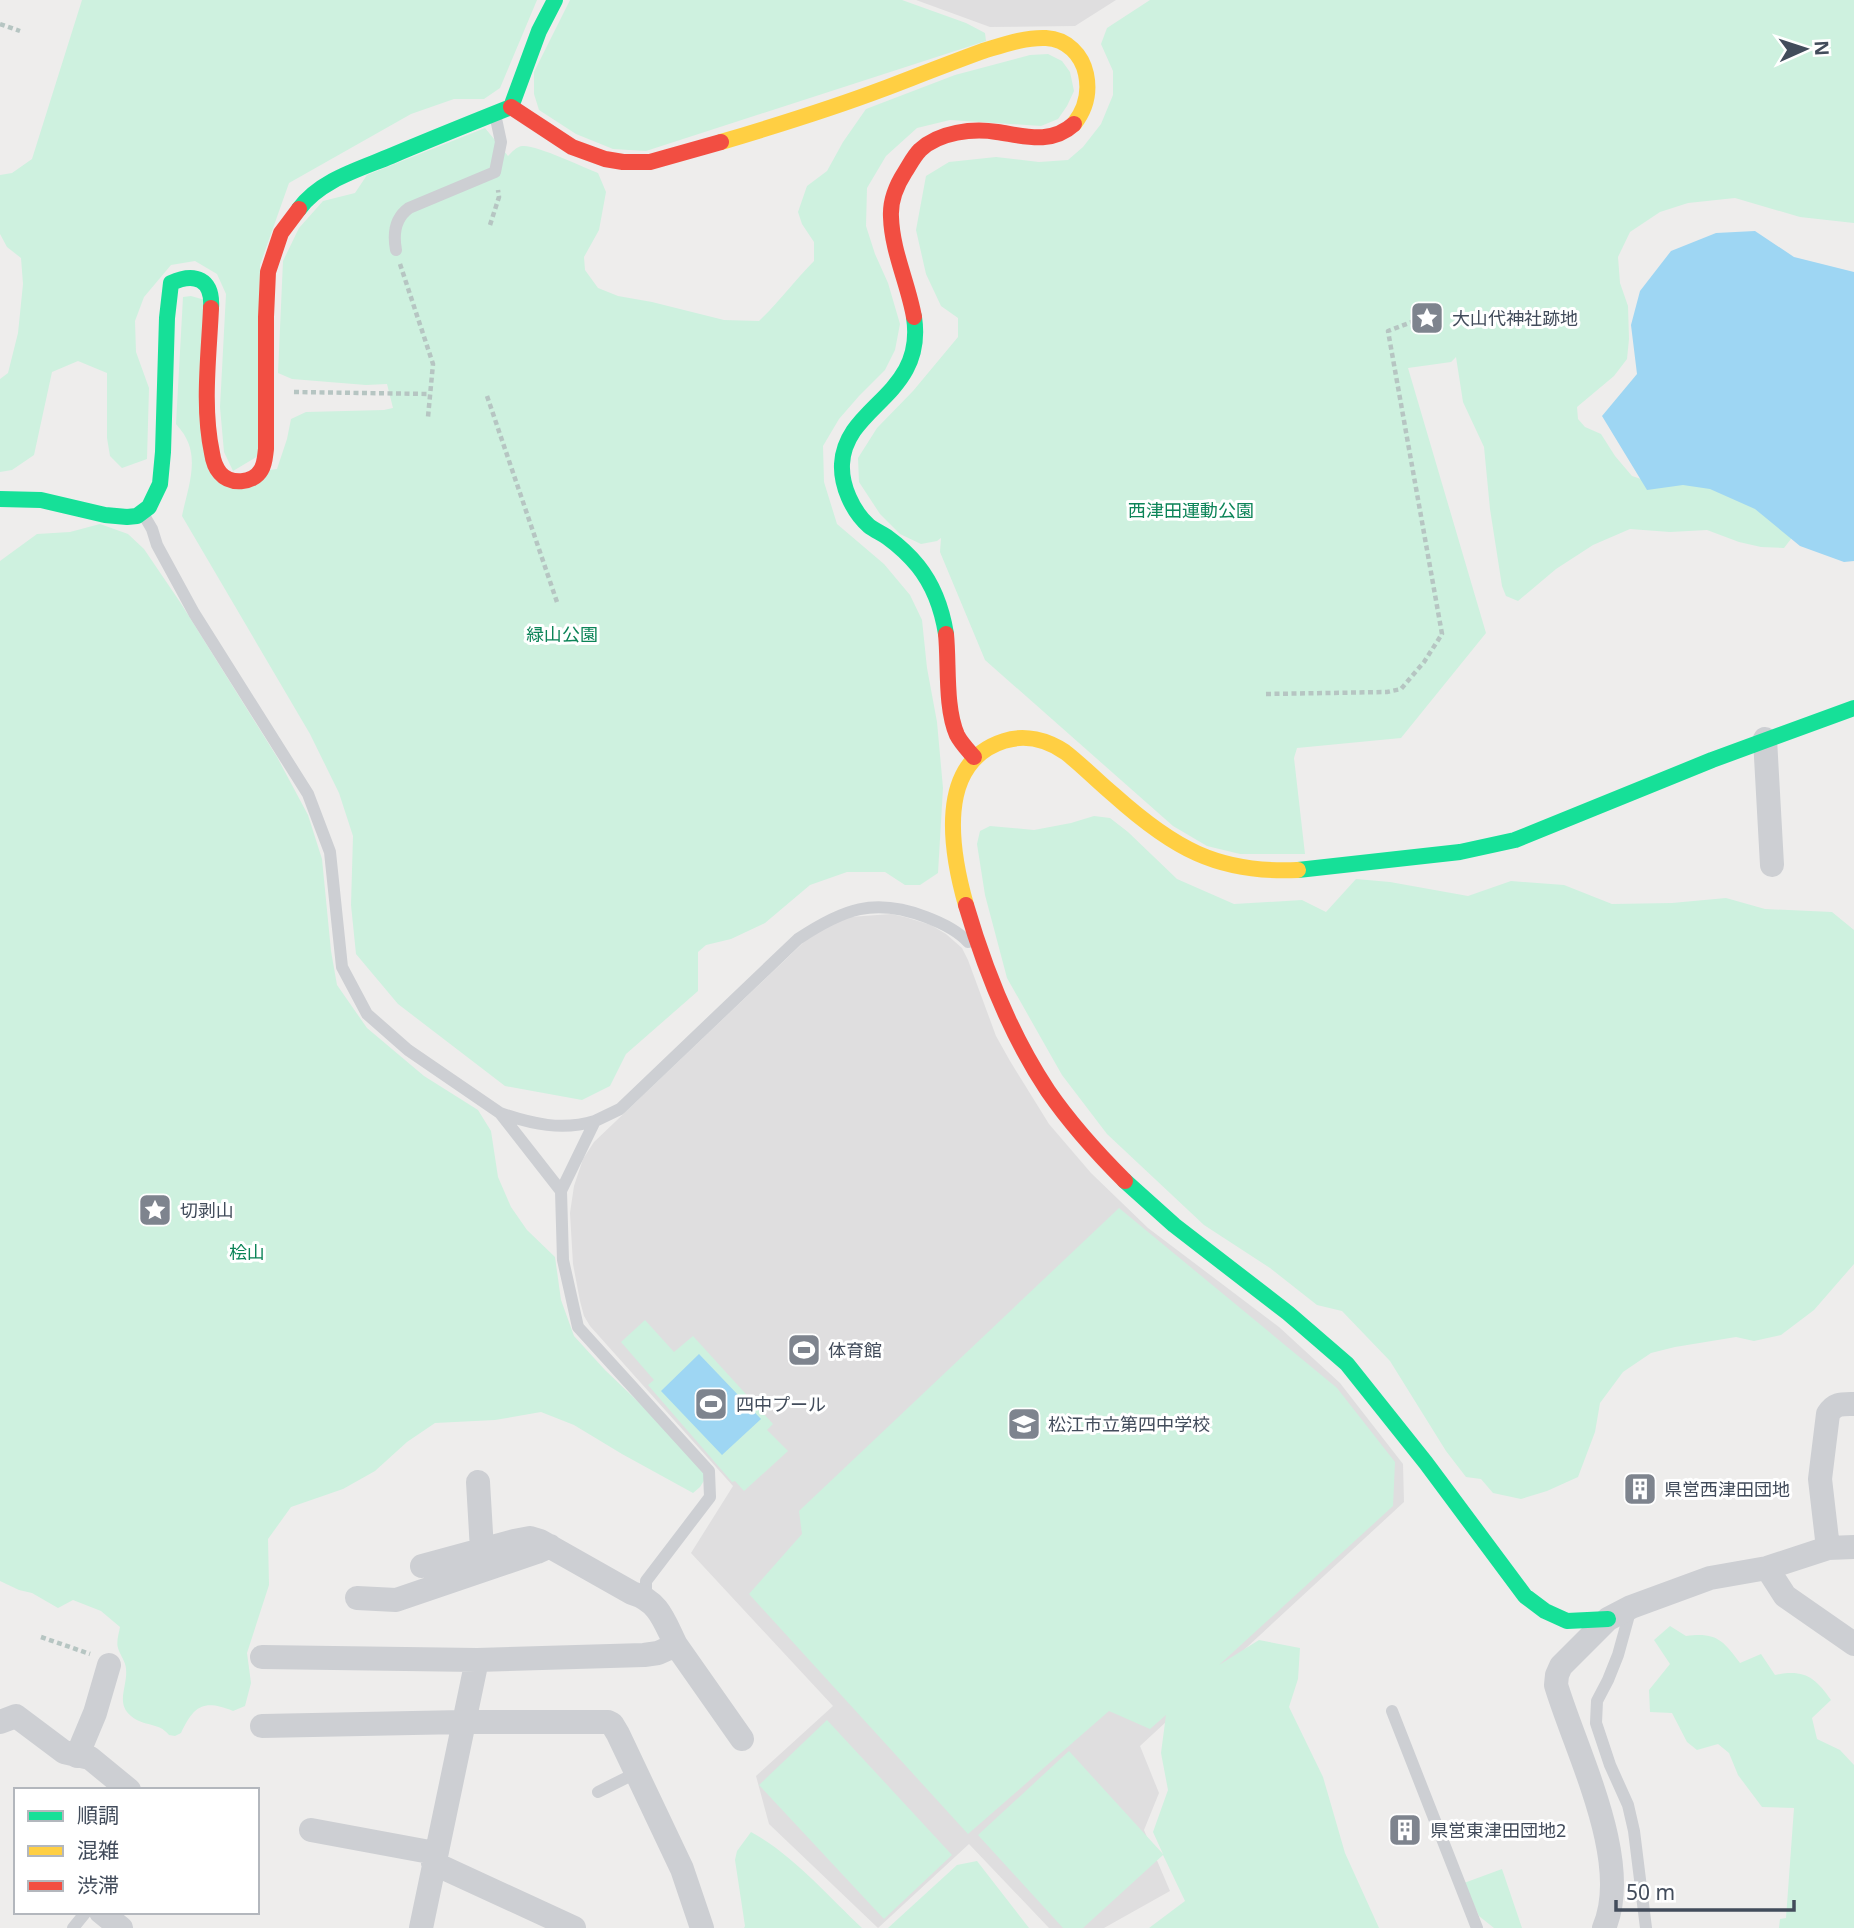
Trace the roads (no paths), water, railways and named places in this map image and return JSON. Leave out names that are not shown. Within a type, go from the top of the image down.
[{"type":"street","points":[[0,499],[41,500],[106,515],[127,517],[137,516],[149,507],[160,484],[171,283],[186,276],[199,278],[207,286],[212,298],[208,395],[212,451],[217,470],[226,479],[241,482],[260,474],[265,463],[268,272],[281,233],[305,200],[330,182],[511,107],[539,32],[555,0]]},
{"type":"street","points":[[511,107],[571,148],[608,161],[646,163],[833,108],[996,48],[1035,38],[1050,38],[1065,42],[1075,51],[1087,78],[1087,103],[1080,117],[1064,133],[1040,138],[983,131],[954,134],[923,147],[909,163],[892,200],[892,237],[916,322],[914,345],[908,368],[851,433],[844,446],[844,484],[853,505],[867,524],[909,556],[922,570],[934,590],[948,652],[953,723],[959,740],[974,757]]},
{"type":"street","points":[[1608,1619],[1566,1622],[1525,1597],[1429,1465],[1343,1359],[1149,1203],[1071,1121],[1035,1071],[996,994],[983,957],[958,875],[953,844],[956,793],[962,772],[974,757],[999,741],[1030,738],[1052,744],[1073,758],[1126,807],[1190,852],[1238,868],[1308,869],[1467,850],[1512,841],[1765,739],[1854,708]]},
{"type":"street","points":[[1765,739],[1773,865]]},
{"type":"street","points":[[1828,1548],[1820,1479],[1828,1414],[1839,1404],[1854,1404]]},
{"type":"street","points":[[478,1482],[482,1550]]},
{"type":"street","points":[[422,1566],[530,1538],[550,1546],[632,1593],[646,1597],[657,1608],[676,1644],[742,1739]]},
{"type":"street","points":[[357,1598],[396,1600],[550,1546]]},
{"type":"street","points":[[1604,1928],[1611,1903],[1609,1848],[1599,1810],[1556,1685],[1561,1666],[1608,1619],[1631,1607],[1710,1578],[1767,1568],[1828,1548],[1854,1547]]},
{"type":"street","points":[[1767,1568],[1785,1596],[1854,1644]]},
{"type":"street","points":[[262,1657],[477,1660],[644,1655],[658,1653],[676,1644]]},
{"type":"street","points":[[421,1928],[477,1660]]},
{"type":"street","points":[[77,1756],[95,1713],[109,1665]]},
{"type":"street","points":[[5,1714],[64,1752],[90,1758],[127,1788]]},
{"type":"street","points":[[262,1726],[608,1721],[615,1729],[682,1869],[702,1928]]},
{"type":"street","points":[[311,1830],[434,1858],[574,1928]]},
{"type":"street","points":[[103,1914],[121,1928]]},
{"type":"lane","points":[[396,250],[394,237],[402,213],[495,172],[501,142],[495,113]]},
{"type":"lane","points":[[142,512],[194,613],[308,794],[330,852],[342,967],[367,1014],[408,1050],[500,1113],[544,1126],[580,1126],[620,1109],[798,939],[825,921],[852,911],[879,907],[904,909],[961,934],[983,957]]},
{"type":"lane","points":[[500,1113],[561,1191]]},
{"type":"lane","points":[[595,1121],[561,1191],[563,1261],[578,1327],[709,1471],[710,1497],[646,1581],[646,1597]]},
{"type":"lane","points":[[1631,1607],[1618,1655],[1597,1701],[1595,1723],[1628,1805],[1634,1831],[1646,1928]]},
{"type":"lane","points":[[1392,1711],[1477,1928]]},
{"type":"lane","points":[[598,1792],[636,1773]]},
{"type":"lane","points":[[73,1928],[84,1914]]},
{"type":"water","points":[[1755,231],[1794,257],[1854,272],[1854,561],[1844,562],[1800,546],[1755,509],[1710,489],[1683,485],[1647,490],[1602,416],[1637,374],[1631,325],[1640,291],[1671,251],[1716,233]]},
{"type":"water","points":[[699,1354],[761,1419],[722,1455],[661,1391]]},
{"type":"place","name":"大山代神社跡地","points":[[1427,318]]},
{"type":"place","name":"切剥山","points":[[155,1210]]},
{"type":"place","name":"体育館","points":[[804,1350]]},
{"type":"place","name":"四中プール","points":[[711,1404]]},
{"type":"place","name":"松江市立第四中学校","points":[[1024,1424]]},
{"type":"place","name":"県営西津田団地","points":[[1640,1489]]},
{"type":"place","name":"県営東津田団地2","points":[[1405,1830]]},
{"type":"park label","name":"西津田運動公園","points":[[1191,510]]},
{"type":"park label","name":"緑山公園","points":[[562,634]]},
{"type":"park label","name":"桧山","points":[[247,1252]]}]
